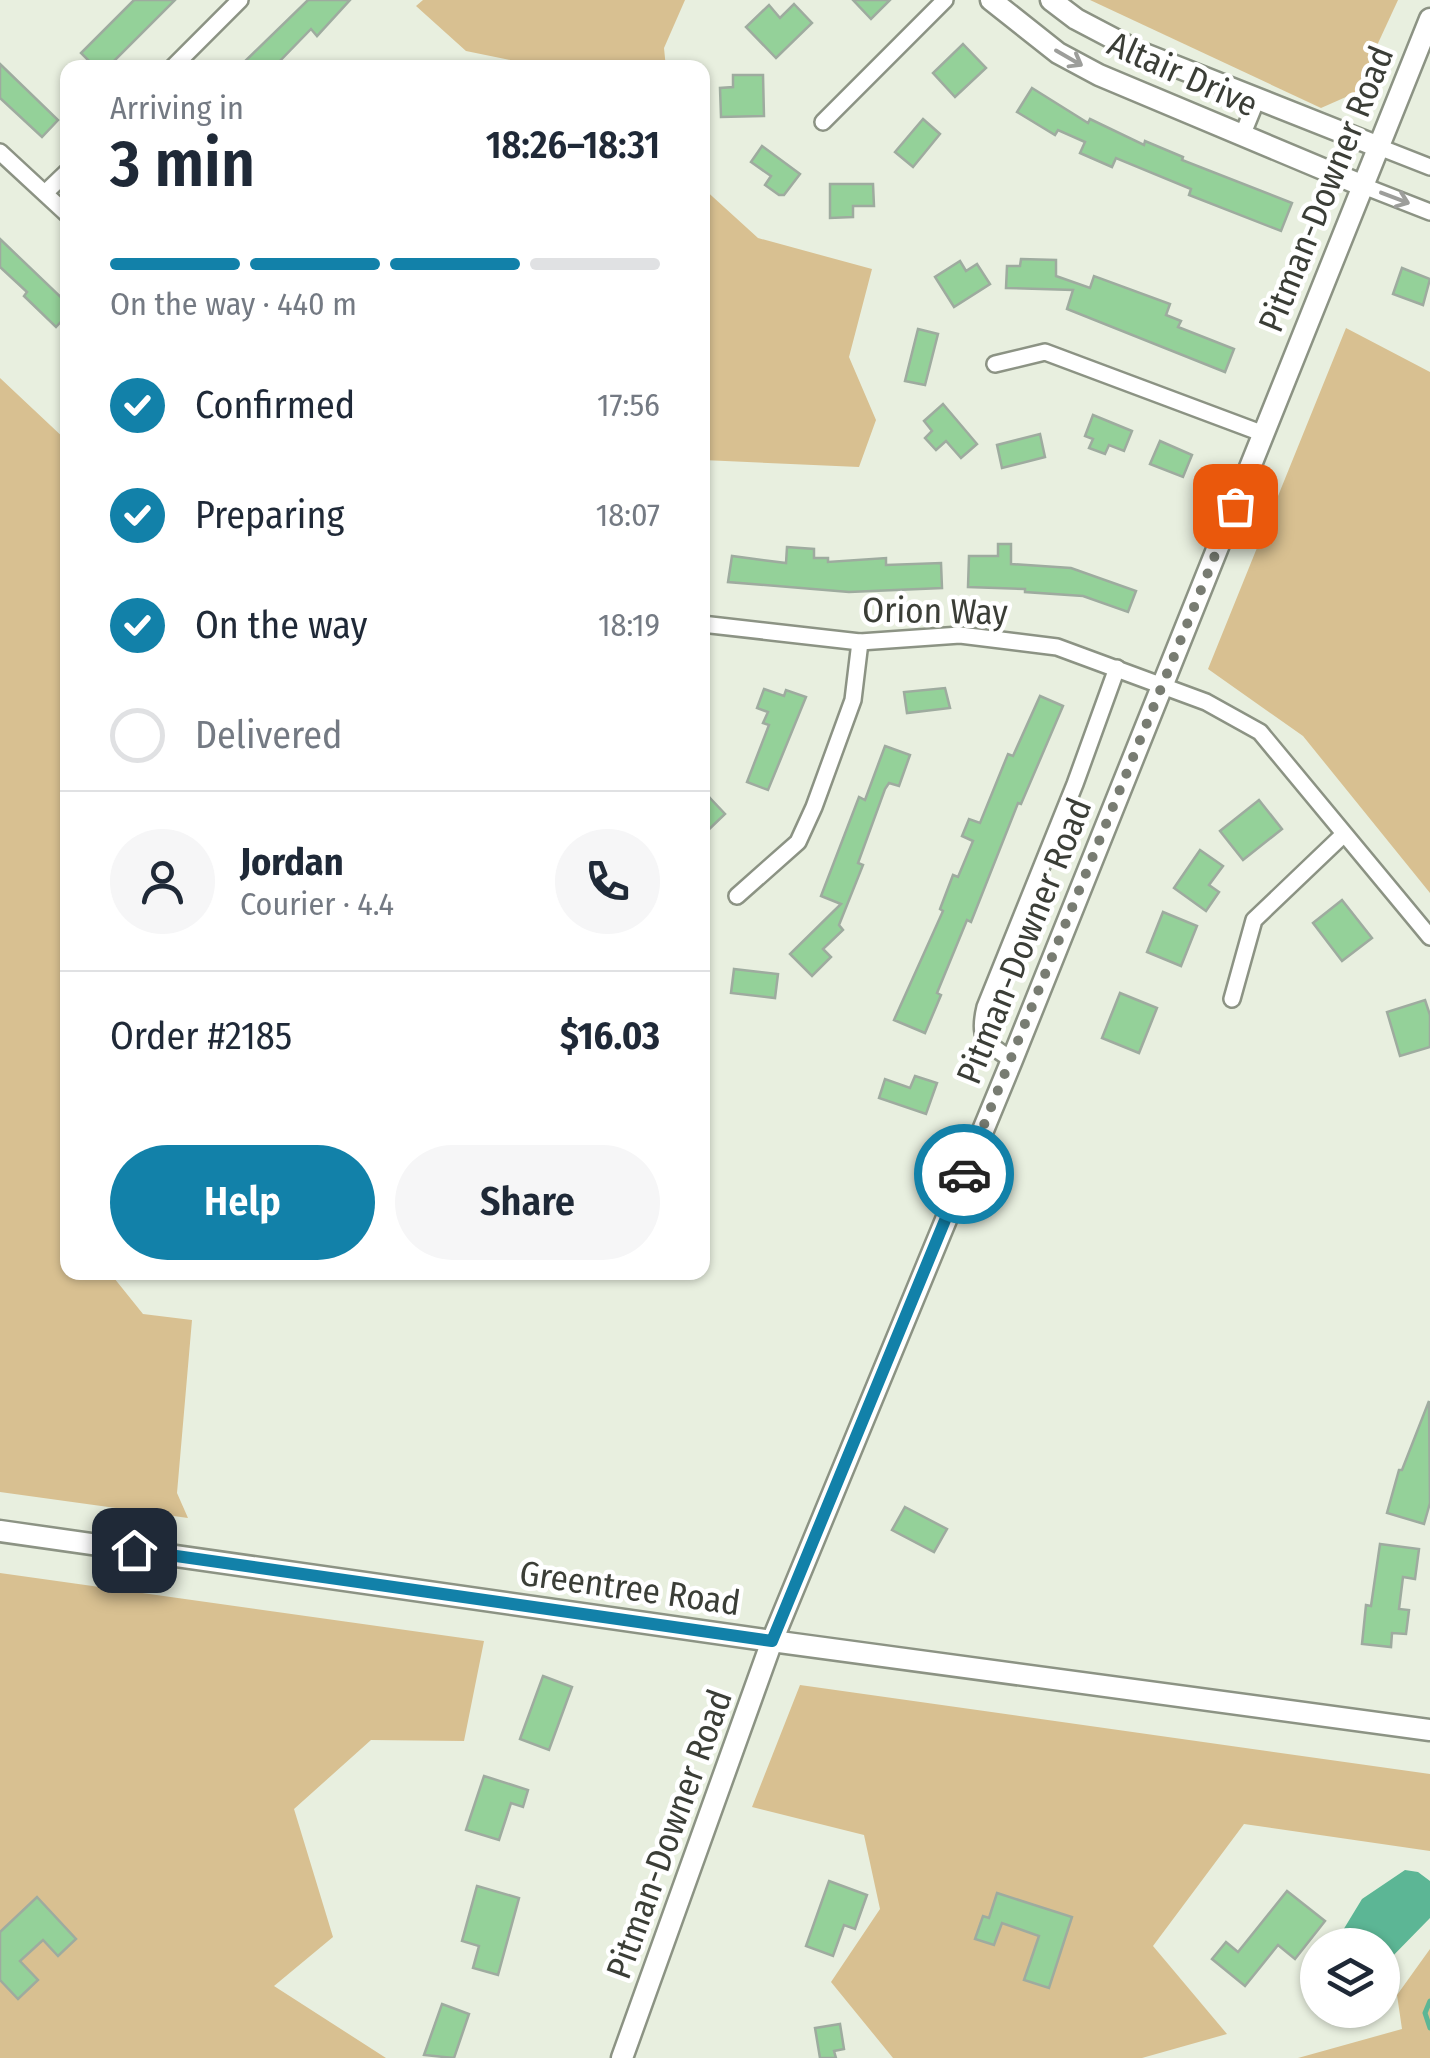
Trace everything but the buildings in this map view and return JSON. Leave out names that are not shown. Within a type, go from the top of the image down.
[{"type":"street","points":[[180,60],[240,0]]},
{"type":"street","points":[[823,122],[945,0]]},
{"type":"street","name":"Altair Drive","points":[[991,0],[1058,52],[1099,75],[1361,185]]},
{"type":"street","name":"Altair Drive","points":[[1051,0],[1109,38],[1379,147]]},
{"type":"street","name":"Pitman-Downer Road","points":[[622,2058],[772,1641],[1012,1060],[1430,19]]},
{"type":"street","points":[[1242,136],[1257,99]]},
{"type":"street","points":[[1379,147],[1430,167]]},
{"type":"street","points":[[0,152],[60,207]]},
{"type":"street","points":[[45,193],[60,179]]},
{"type":"street","points":[[1361,185],[1430,212]]},
{"type":"street","points":[[995,364],[1045,352],[1264,434]]},
{"type":"street","name":"Orion Way","points":[[710,625],[860,642],[960,636],[1056,647],[1206,702],[1260,732],[1430,937]]},
{"type":"street","points":[[737,896],[798,842],[853,700],[860,642]]},
{"type":"street","points":[[1012,1060],[984,1041],[980,1028],[985,1007],[1117,668]]},
{"type":"street","points":[[1232,999],[1254,920],[1343,835]]},
{"type":"street","name":"Greentree Road","points":[[0,1531],[1430,1730]]},
{"type":"shaded area","points":[[423,0],[685,0],[664,48],[665,60],[510,60],[466,51],[416,6]]},
{"type":"shaded area","points":[[1090,0],[1398,0],[1355,93],[1321,108]]},
{"type":"shaded area","points":[[710,194],[758,238],[872,269],[849,357],[876,420],[859,467],[710,460]]},
{"type":"shaded area","points":[[1346,328],[1430,372],[1430,893],[1303,736],[1208,669]]},
{"type":"shaded area","points":[[0,378],[60,434],[60,1280],[116,1280],[143,1314],[192,1320],[177,1493],[188,1518],[0,1492]]},
{"type":"shaded area","points":[[0,1573],[484,1641],[464,1741],[371,1740],[294,1809],[333,1937],[274,1986],[386,2058],[0,2058]]},
{"type":"shaded area","points":[[800,1685],[1430,1774],[1430,1851],[1244,1824],[1153,1946],[1227,2034],[1142,2058],[893,2058],[831,1982],[880,1909],[864,1835],[752,1807]]},
{"type":"shaded area","points":[[1405,1870],[1418,1872],[1430,1881],[1430,1918],[1400,1949],[1400,1928],[1344,1928],[1362,1899]]},
{"type":"shaded area","points":[[1430,1949],[1430,2058],[1298,2058],[1402,2029],[1400,1991]]},
{"type":"waterway","points":[[1430,2001],[1425,2013],[1430,2028]]},
{"type":"way so far","points":[[964,1174],[1235,506]]},
{"type":"route","points":[[134,1550],[772,1641],[964,1174]]}]
